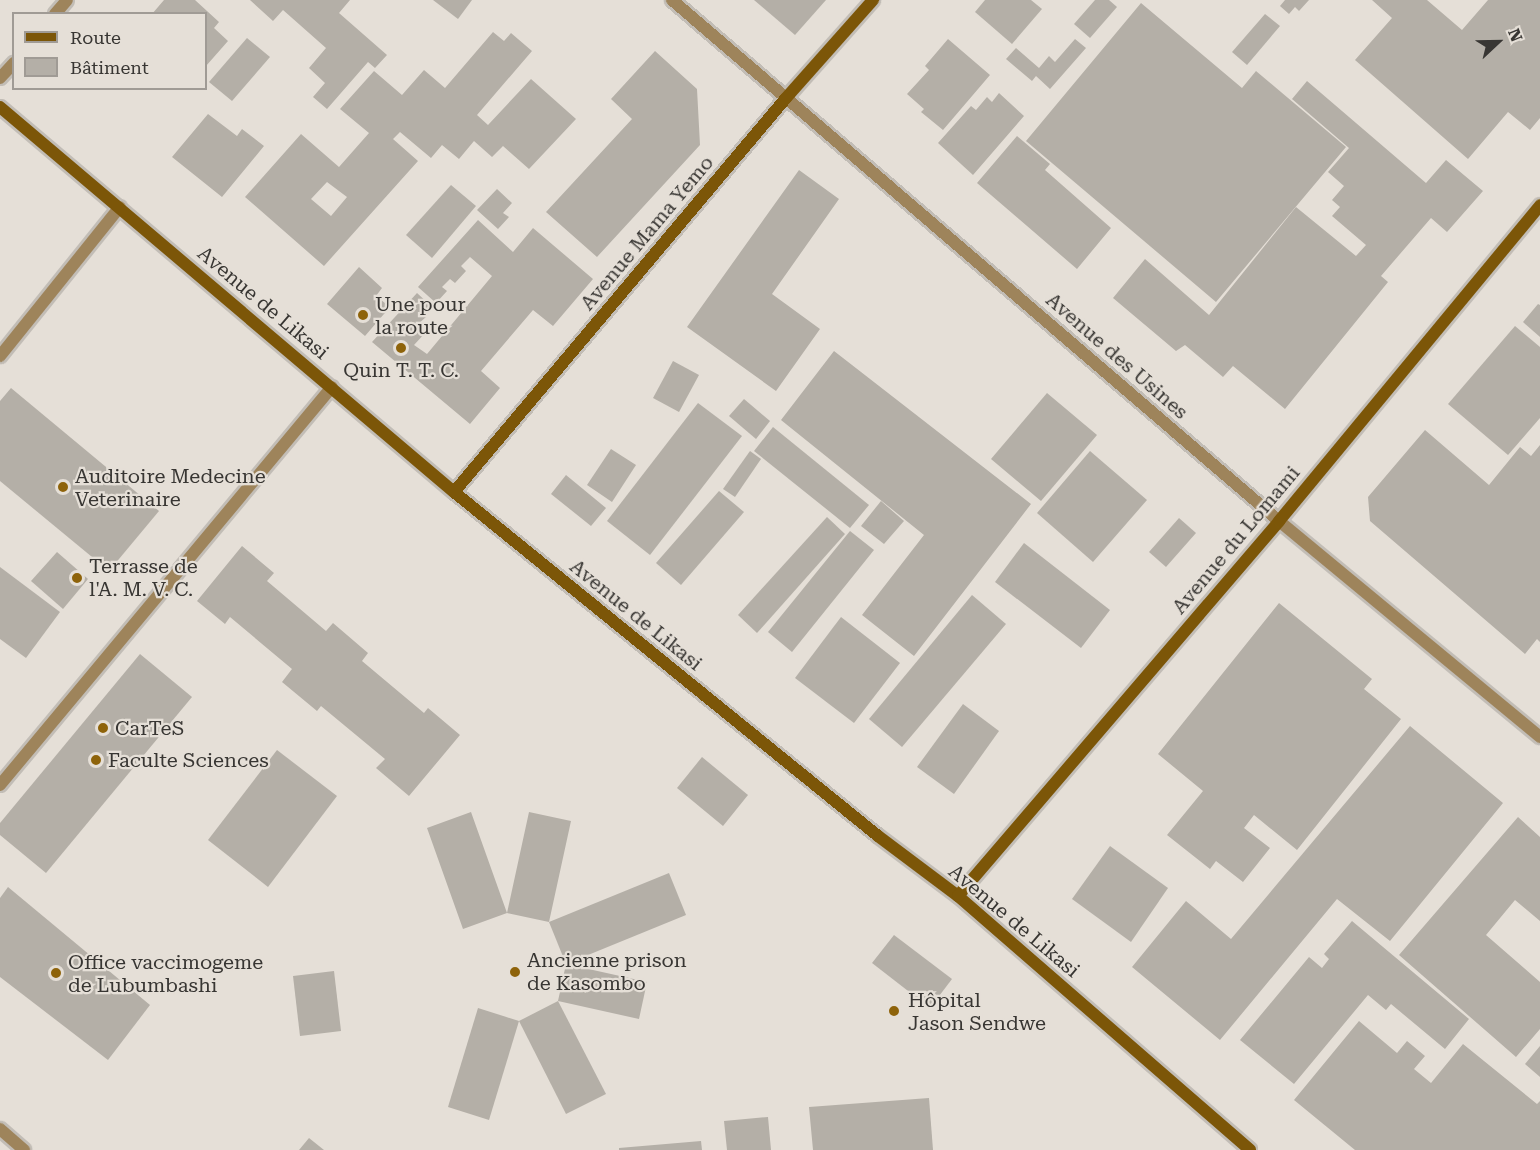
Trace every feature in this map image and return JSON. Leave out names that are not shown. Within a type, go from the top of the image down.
[{"type":"main road","name":"Avenue Mama Yemo","points":[[454,492],[786,98],[873,0]]},
{"type":"main road","name":"Avenue de Likasi","points":[[0,107],[454,492],[869,828],[958,896],[1250,1150]]},
{"type":"main road","name":"Avenue du Lomami","points":[[958,896],[1279,521],[1540,205]]},
{"type":"street","points":[[57,12],[66,0]]},
{"type":"street","name":"Avenue des Usines","points":[[672,0],[1279,521],[1540,737]]},
{"type":"street","points":[[0,78],[12,65]]},
{"type":"street","points":[[0,357],[120,207]]},
{"type":"street","points":[[0,785],[332,387]]},
{"type":"street","points":[[0,1129],[24,1150]]},
{"type":"building","points":[[164,0],[195,0],[219,22],[214,28],[228,41],[207,65],[207,12],[154,12]]},
{"type":"building","points":[[250,0],[350,0],[339,13],[387,55],[375,68],[368,62],[327,109],[313,97],[325,83],[309,68],[326,48],[283,10],[273,21]]},
{"type":"building","points":[[433,0],[472,0],[458,19]]},
{"type":"building","points":[[754,0],[826,0],[795,35]]},
{"type":"building","points":[[985,0],[1031,0],[1042,9],[1012,44],[975,12]]},
{"type":"building","points":[[1095,0],[1109,0],[1117,7],[1090,38],[1074,24]]},
{"type":"building","points":[[1285,0],[1309,0],[1299,11],[1295,7],[1289,14],[1280,6]]},
{"type":"building","points":[[1372,0],[1427,0],[1462,30],[1488,0],[1540,0],[1540,118],[1530,130],[1508,112],[1468,159],[1355,60],[1392,18]]},
{"type":"building","points":[[1141,3],[1242,88],[1256,71],[1346,147],[1216,302],[1026,141]]},
{"type":"building","points":[[1265,14],[1280,26],[1247,65],[1232,52]]},
{"type":"building","points":[[493,32],[504,41],[511,33],[532,51],[477,115],[488,125],[531,79],[576,119],[529,169],[503,146],[492,157],[474,141],[459,159],[442,145],[431,158],[400,132],[393,139],[418,161],[324,266],[245,197],[301,134],[339,167],[369,133],[340,109],[374,71],[402,95],[424,70],[445,88]],"holes":[[[327,182],[347,197],[331,216],[311,199]]]},
{"type":"building","points":[[247,38],[270,57],[232,101],[209,82]]},
{"type":"building","points":[[948,39],[990,75],[943,130],[921,112],[924,109],[907,94],[929,70],[925,66]]},
{"type":"building","points":[[1075,39],[1086,48],[1050,89],[1036,76],[1032,81],[1006,59],[1016,48],[1039,68],[1049,56],[1055,62]]},
{"type":"building","points":[[655,51],[697,89],[700,145],[597,257],[546,212],[632,119],[611,99]]},
{"type":"building","points":[[1307,81],[1426,183],[1446,160],[1483,191],[1447,232],[1431,218],[1381,276],[1388,282],[1285,409],[1233,366],[1223,377],[1185,345],[1176,351],[1113,298],[1145,259],[1209,315],[1296,207],[1356,256],[1366,245],[1332,216],[1340,207],[1332,200],[1344,186],[1328,172],[1349,148],[1292,99]]},
{"type":"building","points":[[999,93],[1024,116],[973,175],[938,143],[971,106],[976,110],[987,97],[992,102]]},
{"type":"building","points":[[208,114],[237,136],[242,129],[264,146],[222,197],[172,157]]},
{"type":"building","points":[[1017,136],[1050,164],[1045,170],[1111,228],[1077,269],[977,183]]},
{"type":"building","points":[[799,170],[839,199],[772,294],[820,329],[776,391],[687,327]]},
{"type":"building","points":[[451,185],[476,206],[432,258],[406,235]]},
{"type":"building","points":[[497,189],[512,203],[503,213],[509,217],[498,229],[477,210]]},
{"type":"building","points":[[478,220],[513,252],[533,228],[593,279],[553,326],[533,310],[481,371],[500,388],[470,424],[372,342],[417,293],[430,305],[422,314],[426,317],[417,325],[426,332],[414,345],[427,354],[492,276],[470,257],[461,266],[466,271],[455,283],[450,279],[442,287],[447,291],[436,303],[418,287]]},
{"type":"building","points":[[359,267],[382,288],[376,296],[390,307],[365,336],[327,304]]},
{"type":"building","points":[[1538,304],[1540,305],[1540,337],[1523,322]]},
{"type":"building","points":[[1515,326],[1540,347],[1540,418],[1508,455],[1448,404]]},
{"type":"building","points":[[834,351],[1031,504],[914,656],[862,615],[924,535],[781,420]]},
{"type":"building","points":[[673,361],[699,375],[679,412],[653,398]]},
{"type":"building","points":[[11,388],[159,511],[109,571],[0,481],[0,401]]},
{"type":"building","points":[[1047,393],[1097,435],[1041,501],[991,459]]},
{"type":"building","points":[[744,399],[770,421],[756,439],[729,416]]},
{"type":"building","points":[[698,403],[742,436],[650,555],[607,521]]},
{"type":"building","points":[[773,427],[869,505],[850,528],[754,451]]},
{"type":"building","points":[[1425,430],[1489,485],[1520,447],[1531,456],[1540,445],[1540,642],[1537,639],[1525,654],[1370,521],[1368,497]]},
{"type":"building","points":[[611,449],[636,465],[612,502],[587,485]]},
{"type":"building","points":[[750,451],[761,459],[735,497],[723,489]]},
{"type":"building","points":[[1090,451],[1147,500],[1093,562],[1037,513]]},
{"type":"building","points":[[566,475],[606,508],[591,526],[551,494]]},
{"type":"building","points":[[719,491],[744,512],[681,585],[656,563]]},
{"type":"building","points":[[881,501],[904,521],[884,544],[861,526]]},
{"type":"building","points":[[827,517],[845,534],[757,633],[738,615]]},
{"type":"building","points":[[1179,518],[1196,533],[1166,567],[1149,552]]},
{"type":"building","points":[[850,531],[874,550],[792,652],[768,632]]},
{"type":"building","points":[[1024,543],[1110,610],[1081,648],[995,582]]},
{"type":"building","points":[[242,546],[274,573],[267,581],[326,631],[333,623],[368,653],[362,661],[424,713],[428,708],[460,735],[409,796],[376,768],[385,759],[321,706],[317,711],[282,682],[292,669],[230,617],[225,624],[197,601]]},
{"type":"building","points":[[57,552],[88,579],[63,609],[31,581]]},
{"type":"building","points":[[0,567],[60,612],[26,658],[0,639]]},
{"type":"building","points":[[972,595],[1006,624],[902,747],[869,719]]},
{"type":"building","points":[[1279,603],[1372,679],[1364,689],[1401,719],[1297,850],[1254,815],[1244,828],[1270,848],[1243,882],[1216,861],[1210,869],[1167,835],[1203,791],[1158,754]]},
{"type":"building","points":[[841,617],[900,663],[854,723],[795,678]]},
{"type":"building","name":"Faculte Sciences","points":[[140,654],[192,697],[46,873],[0,835],[0,823]]},
{"type":"building","points":[[963,704],[999,731],[954,794],[917,767]]},
{"type":"building","points":[[1410,726],[1503,803],[1390,941],[1337,899],[1220,1040],[1132,967],[1186,901],[1231,939]]},
{"type":"building","points":[[277,750],[337,796],[268,887],[208,840]]},
{"type":"building","points":[[702,757],[748,795],[723,826],[677,788]]},
{"type":"building","points":[[471,812],[507,913],[463,929],[427,828]]},
{"type":"building","points":[[529,812],[571,821],[549,922],[507,913]]},
{"type":"building","points":[[1518,817],[1540,837],[1540,921],[1515,900],[1486,935],[1540,982],[1540,1029],[1516,1057],[1399,955]]},
{"type":"building","points":[[1110,846],[1168,888],[1131,942],[1072,899]]},
{"type":"building","points":[[669,873],[686,915],[566,964],[549,922]]},
{"type":"building","points":[[8,887],[150,1005],[108,1060],[0,977],[0,898]]},
{"type":"building","points":[[1352,921],[1469,1019],[1445,1049],[1391,1004],[1386,1010],[1368,995],[1294,1084],[1240,1040],[1309,957],[1322,968],[1329,959],[1324,954]]},
{"type":"building","points":[[894,935],[952,979],[930,1008],[872,963]]},
{"type":"building","points":[[566,964],[647,982],[639,1019],[558,1001]]},
{"type":"building","points":[[334,971],[341,1031],[300,1036],[293,976]]},
{"type":"building","points":[[558,1001],[606,1094],[566,1114],[519,1021]]},
{"type":"building","points":[[478,1008],[519,1021],[489,1120],[448,1107]]},
{"type":"building","points":[[1359,1021],[1397,1053],[1407,1041],[1425,1056],[1414,1069],[1431,1083],[1463,1044],[1537,1104],[1540,1101],[1540,1150],[1355,1150],[1294,1100]]},
{"type":"building","points":[[1540,1046],[1540,1077],[1525,1064]]},
{"type":"building","points":[[929,1098],[933,1150],[813,1150],[809,1107]]},
{"type":"building","points":[[768,1117],[771,1150],[727,1150],[724,1121]]},
{"type":"building","points":[[309,1138],[324,1150],[299,1150]]},
{"type":"building","points":[[701,1141],[702,1150],[619,1150],[619,1148]]},
{"type":"place","name":"Une pour la route","points":[[363,315]]},
{"type":"place","name":"Quin T. T. C.","points":[[401,348]]},
{"type":"place","name":"Auditoire Medecine Veterinaire","points":[[63,487]]},
{"type":"place","name":"Terrasse de l'A. M. V. C.","points":[[77,578]]},
{"type":"place","name":"CarTeS","points":[[103,728]]},
{"type":"place","name":"Faculte Sciences","points":[[96,760]]},
{"type":"place","name":"Ancienne prison de Kasombo","points":[[515,972]]},
{"type":"place","name":"Office vaccimogeme de Lubumbashi","points":[[56,973]]},
{"type":"place","name":"Hôpital Jason Sendwe","points":[[894,1011]]}]
